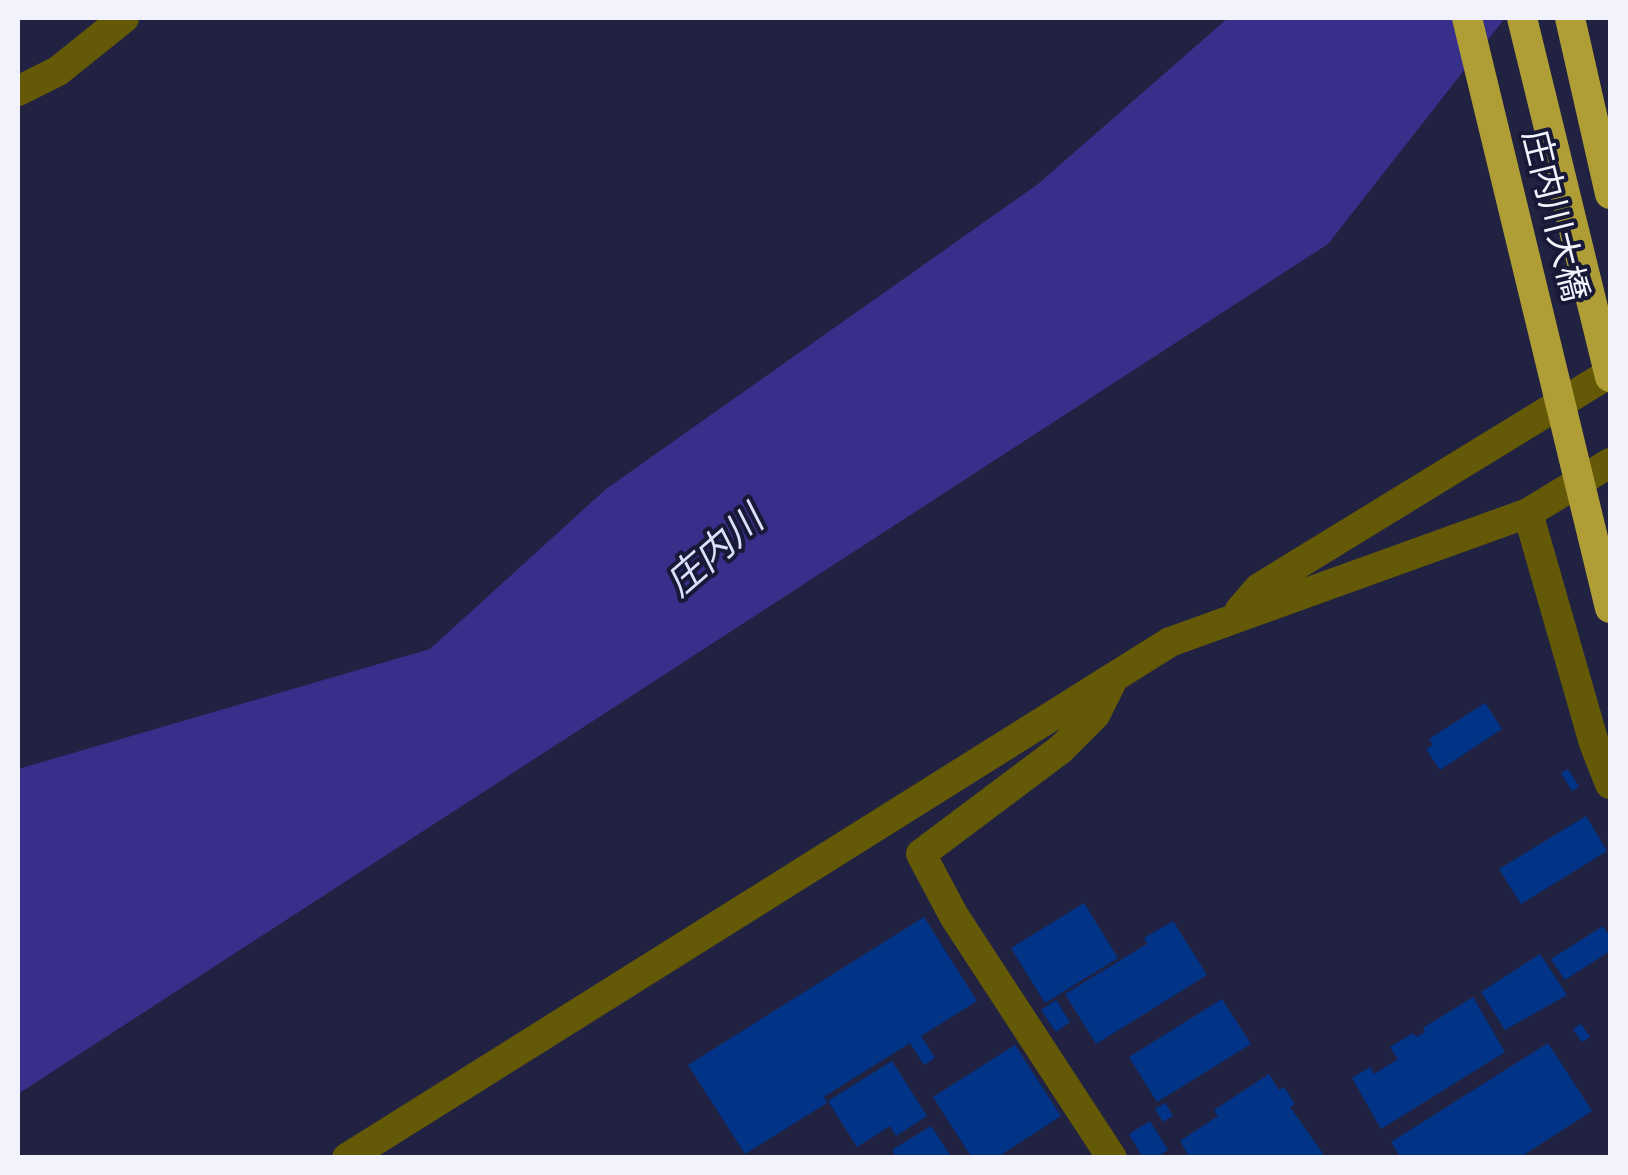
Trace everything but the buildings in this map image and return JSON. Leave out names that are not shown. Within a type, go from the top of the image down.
[{"type":"highway","name":"庄内川大橋","points":[[1466,18],[1610,608]]},
{"type":"highway","points":[[1522,18],[1610,375]]},
{"type":"highway","points":[[1570,18],[1610,194]]},
{"type":"street","points":[[18,90],[58,70],[124,18]]},
{"type":"street","points":[[1235,616],[1259,588],[1610,375]]},
{"type":"street","points":[[348,1158],[1170,642],[1528,514],[1610,464]]},
{"type":"street","points":[[1528,514],[1594,743],[1610,784]]},
{"type":"street","points":[[1112,1158],[954,916],[921,854],[1061,748],[1095,716],[1114,678]]},
{"type":"water","name":"庄内川","points":[[1228,18],[1505,18],[1328,244],[18,1094],[18,769],[430,649],[606,489],[1038,184]]}]
